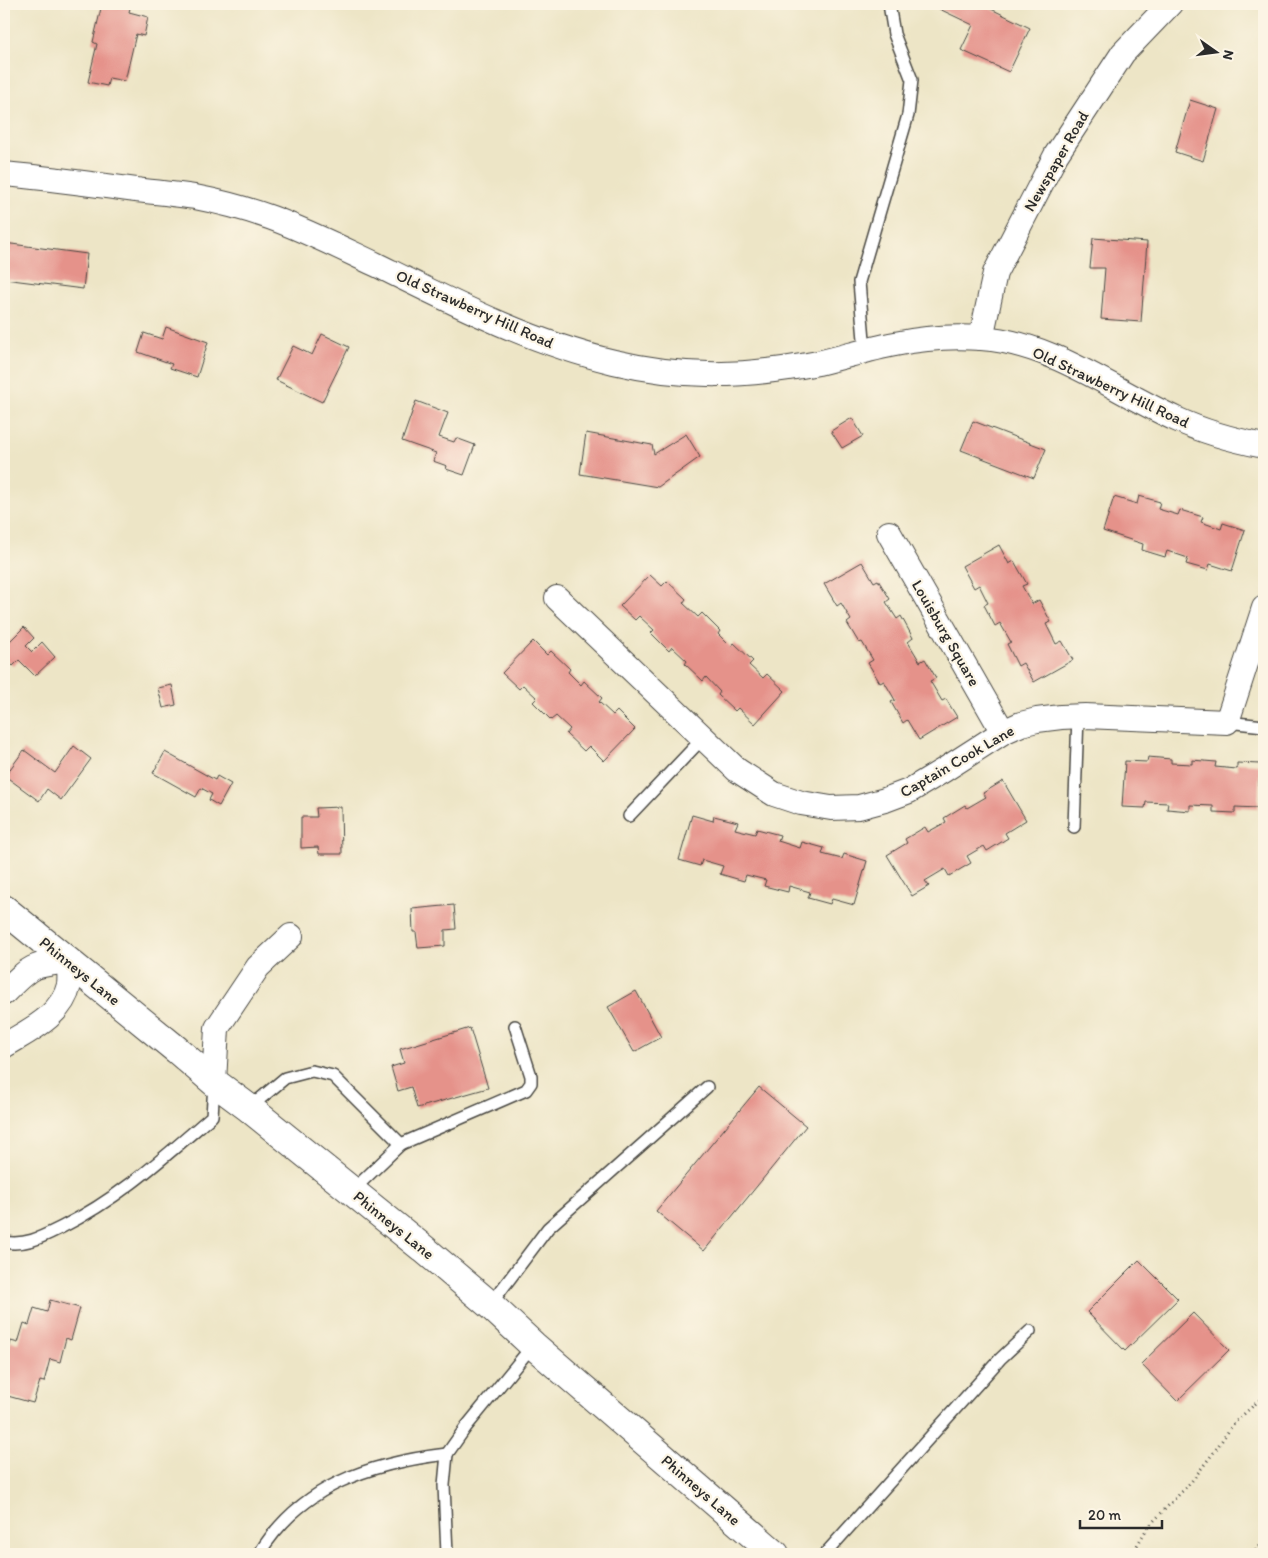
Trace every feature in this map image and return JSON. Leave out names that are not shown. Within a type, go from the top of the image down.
[{"type":"main road","name":"Phinneys Lane","points":[[4,908],[214,1082],[352,1191],[490,1305],[533,1345],[775,1554]]},
{"type":"street","name":"Newspaper Road","points":[[981,338],[995,273],[1056,155],[1123,53],[1170,4]]},
{"type":"street","name":"Old Strawberry Hill Road","points":[[4,174],[83,182],[197,198],[238,207],[309,233],[479,315],[560,347],[617,363],[680,374],[749,373],[787,368],[895,344],[928,339],[981,338],[1010,342],[1034,349],[1067,362],[1174,418],[1210,434],[1264,446]]},
{"type":"street","name":"Louisburg Square","points":[[889,533],[1003,732]]},
{"type":"street","name":"Captain Cook Lane","points":[[557,598],[736,770],[774,794],[801,803],[831,808],[859,807],[885,800],[909,790],[944,770],[1003,732],[1021,724],[1037,720],[1061,716],[1078,716],[1227,722]]},
{"type":"street","points":[[1227,722],[1264,608]]},
{"type":"street","points":[[214,1082],[217,1028],[258,967],[291,936]]},
{"type":"street","points":[[4,993],[20,975],[30,969],[40,965],[69,962],[69,985],[54,1012],[44,1021],[4,1046]]},
{"type":"lane","points":[[864,351],[859,282],[908,115],[912,80],[894,34],[889,4]]},
{"type":"lane","points":[[1074,827],[1078,716]]},
{"type":"lane","points":[[1227,722],[1264,726]]},
{"type":"lane","points":[[629,816],[703,738]]},
{"type":"lane","points":[[352,1191],[401,1144],[526,1090],[531,1083],[531,1076],[515,1026]]},
{"type":"lane","points":[[249,1108],[285,1078],[312,1071],[333,1076],[401,1144]]},
{"type":"lane","points":[[4,1242],[16,1244],[32,1241],[87,1215],[125,1189],[212,1116],[214,1082]]},
{"type":"lane","points":[[490,1305],[548,1228],[707,1086]]},
{"type":"lane","points":[[825,1554],[1000,1359],[1030,1331]]},
{"type":"lane","points":[[447,1554],[444,1485],[447,1454],[466,1427],[533,1345]]},
{"type":"lane","points":[[259,1554],[270,1536],[284,1520],[303,1503],[340,1481],[362,1472],[418,1458],[447,1454]]},
{"type":"path","points":[[1132,1554],[1148,1527],[1191,1482],[1234,1422],[1264,1396]]},
{"type":"path","points":[[1252,1554],[1264,1542]]},
{"type":"building","points":[[102,4],[131,4],[129,12],[148,17],[144,36],[136,34],[125,81],[109,78],[107,86],[88,82],[97,44],[93,42]]},
{"type":"building","points":[[929,4],[986,4],[985,6],[1030,28],[1009,72],[961,50],[973,25]]},
{"type":"building","points":[[1190,100],[1218,109],[1203,161],[1175,152]]},
{"type":"building","points":[[1093,238],[1147,242],[1141,322],[1101,319],[1105,268],[1090,268]]},
{"type":"building","points":[[4,243],[87,254],[83,289],[4,279]]},
{"type":"building","points":[[166,327],[208,342],[197,377],[170,368],[172,364],[138,352],[144,333],[162,339]]},
{"type":"building","points":[[322,334],[349,347],[322,402],[276,380],[293,346],[312,355]]},
{"type":"building","points":[[416,401],[448,413],[439,437],[454,442],[456,438],[475,445],[464,475],[446,469],[447,466],[433,461],[436,453],[402,441]]},
{"type":"building","points":[[852,418],[863,436],[842,448],[831,431]]},
{"type":"building","points":[[973,421],[1046,449],[1034,478],[961,450]]},
{"type":"building","points":[[586,433],[652,445],[654,454],[686,434],[700,457],[658,487],[580,474]]},
{"type":"building","points":[[1139,496],[1160,502],[1158,509],[1178,515],[1180,510],[1203,517],[1201,522],[1221,529],[1223,523],[1245,530],[1232,571],[1210,564],[1208,570],[1186,564],[1188,558],[1167,551],[1165,557],[1142,550],[1143,544],[1103,531],[1114,497],[1137,504]]},
{"type":"building","points":[[999,545],[1009,564],[1014,561],[1027,584],[1022,586],[1032,604],[1039,600],[1051,622],[1046,624],[1056,644],[1062,641],[1073,660],[1034,682],[1023,663],[1018,666],[1007,644],[1011,642],[1000,623],[995,626],[984,605],[988,603],[979,585],[974,588],[962,566]]},
{"type":"building","points":[[862,562],[874,582],[878,580],[890,599],[886,602],[897,619],[901,616],[913,638],[908,642],[920,662],[925,659],[936,678],[930,681],[942,701],[946,699],[957,717],[919,740],[907,720],[903,723],[891,702],[895,700],[884,681],[880,683],[868,663],[873,660],[862,642],[859,643],[847,623],[851,620],[841,603],[837,606],[824,584]]},
{"type":"building","points":[[650,575],[662,586],[667,581],[686,599],[683,603],[698,617],[702,613],[720,631],[718,634],[731,647],[734,643],[753,661],[749,665],[763,678],[767,674],[785,691],[755,724],[738,708],[735,711],[718,695],[720,692],[706,677],[703,681],[685,664],[687,661],[672,647],[669,651],[651,633],[654,630],[639,616],[635,620],[620,606]]},
{"type":"building","points":[[24,627],[34,638],[26,646],[32,652],[42,642],[55,657],[35,676],[19,660],[13,666],[4,657],[4,637],[9,642]]},
{"type":"building","points":[[533,641],[547,655],[551,651],[570,669],[568,672],[581,685],[584,681],[602,698],[599,702],[613,715],[617,711],[635,729],[604,761],[589,746],[584,751],[566,734],[570,729],[556,716],[551,720],[533,702],[537,698],[523,685],[519,689],[502,673]]},
{"type":"building","points":[[172,685],[176,705],[163,708],[158,688]]},
{"type":"building","points":[[74,746],[91,759],[61,800],[47,789],[39,801],[5,776],[24,750],[55,773]]},
{"type":"building","points":[[165,752],[215,780],[217,776],[231,784],[219,806],[209,800],[212,794],[201,788],[196,797],[153,773]]},
{"type":"building","points":[[1148,757],[1171,759],[1171,763],[1192,764],[1192,760],[1216,762],[1215,767],[1237,769],[1237,763],[1260,764],[1258,808],[1235,807],[1235,813],[1213,812],[1213,806],[1190,805],[1190,811],[1167,809],[1168,803],[1146,802],[1145,808],[1122,807],[1125,761],[1147,762]]},
{"type":"building","points":[[1003,781],[1026,820],[1005,833],[1008,838],[987,851],[984,846],[967,856],[971,863],[949,876],[945,869],[925,881],[929,886],[912,896],[887,855],[907,843],[905,839],[925,827],[928,832],[946,822],[944,818],[965,805],[967,808],[986,797],[983,793]]},
{"type":"building","points":[[341,807],[342,854],[319,854],[318,847],[301,848],[301,817],[317,817],[316,808]]},
{"type":"building","points":[[692,815],[713,821],[714,816],[738,822],[735,829],[755,834],[757,829],[780,835],[778,841],[800,848],[802,842],[824,848],[822,854],[842,859],[844,854],[867,861],[854,905],[832,899],[830,904],[808,898],[810,892],[789,886],[788,892],[764,886],[766,880],[746,875],[744,881],[720,874],[723,866],[702,860],[700,866],[679,860]]},
{"type":"building","points":[[454,905],[456,929],[445,930],[445,946],[418,948],[416,932],[413,932],[412,909]]},
{"type":"building","points":[[636,991],[661,1037],[634,1052],[608,1007]]},
{"type":"building","points":[[470,1028],[488,1088],[417,1108],[411,1087],[398,1091],[391,1067],[404,1063],[400,1049]]},
{"type":"building","points":[[759,1087],[806,1126],[704,1251],[656,1211]]},
{"type":"building","points":[[1139,1260],[1178,1299],[1125,1351],[1087,1312]]},
{"type":"building","points":[[50,1300],[80,1308],[71,1340],[66,1338],[60,1362],[50,1359],[44,1382],[40,1381],[33,1403],[4,1395],[4,1362],[11,1341],[18,1343],[24,1323],[29,1325],[34,1308],[47,1312]]},
{"type":"building","points":[[1193,1313],[1229,1350],[1177,1401],[1141,1364]]}]
